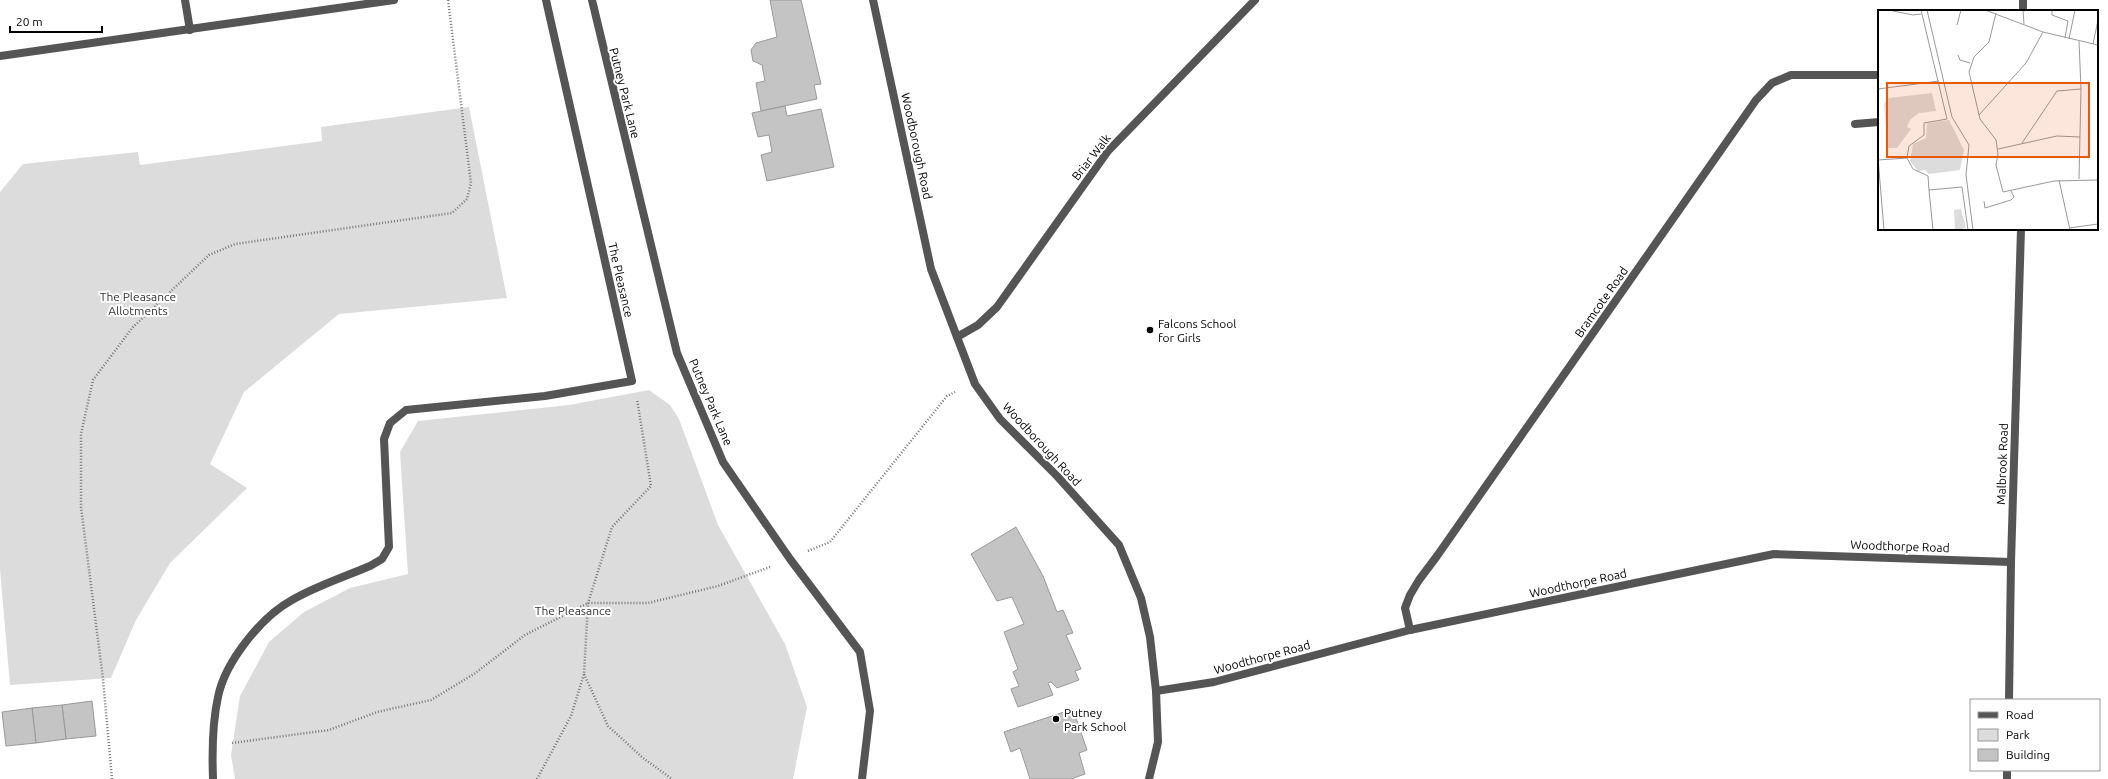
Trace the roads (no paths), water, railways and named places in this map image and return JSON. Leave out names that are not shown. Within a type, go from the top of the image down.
[{"type":"street","points":[[185,0],[190,30]]},
{"type":"street","points":[[0,56],[394,0]]},
{"type":"street","name":"The Pleasance","points":[[213,779],[212,745],[218,696],[235,657],[263,621],[292,600],[370,566],[382,559],[389,547],[384,439],[390,423],[406,410],[545,396],[632,380],[546,0]]},
{"type":"street","name":"Putney Park Lane","points":[[592,0],[677,354],[724,462],[790,559],[860,652],[870,711],[862,779]]},
{"type":"street","name":"Woodborough Road","points":[[873,0],[931,269],[975,384],[1000,419],[1057,476],[1119,545],[1141,598],[1150,637],[1156,691],[1158,742],[1148,779]]},
{"type":"street","name":"Briar Walk","points":[[958,337],[978,325],[997,306],[1108,151],[1255,0]]},
{"type":"street","name":"Bramcote Road","points":[[1410,630],[1405,608],[1419,580],[1438,556],[1477,496],[1673,220],[1756,100],[1772,82],[1791,75],[1878,75]]},
{"type":"street","points":[[1855,124],[1878,122]]},
{"type":"street","name":"Malbrook Road","points":[[2009,699],[2011,562],[2021,230]]},
{"type":"street","name":"Woodthorpe Road","points":[[1156,691],[1214,682],[1410,630],[1774,554],[2011,562]]},
{"type":"place","name":"Falcons School for Girls","points":[[1150,330]]},
{"type":"place","name":"Putney Park School","points":[[1056,719]]},
{"type":"park label","name":"The Pleasance Allotments","points":[[138,303]]}]
